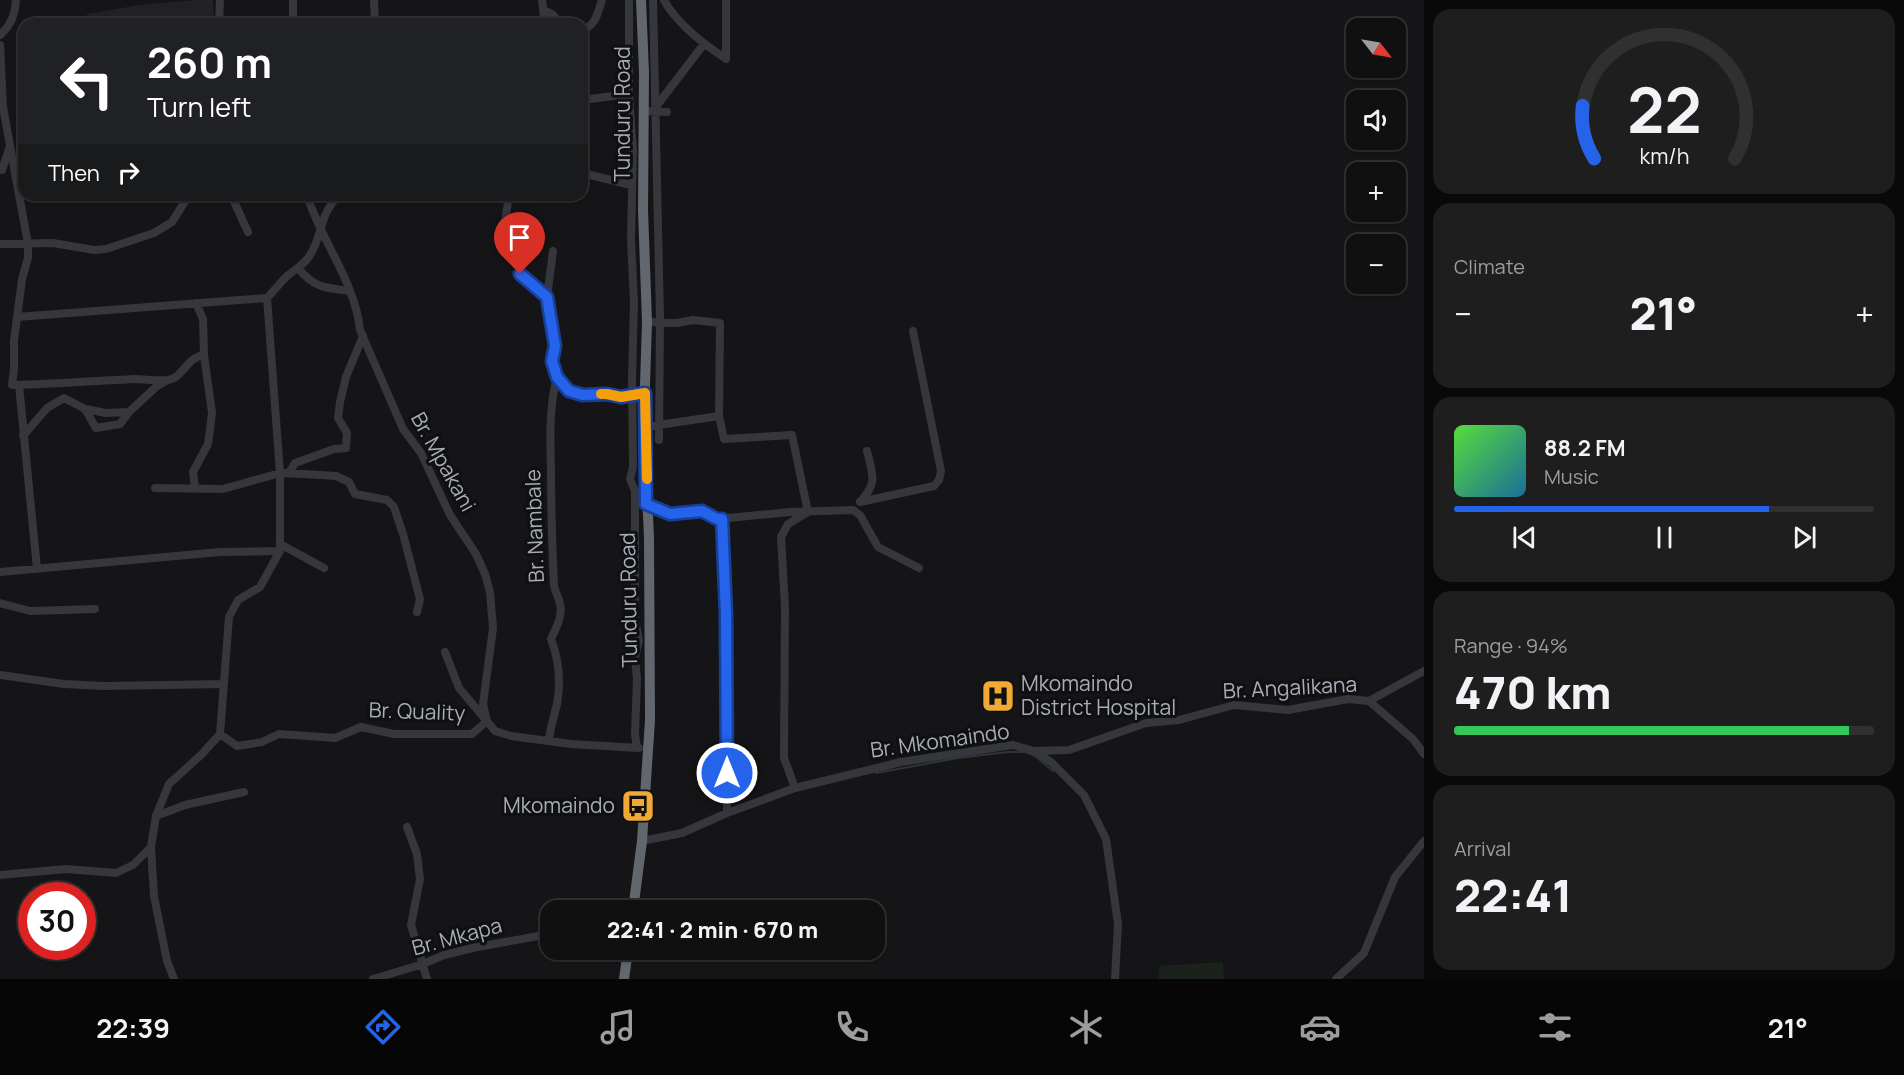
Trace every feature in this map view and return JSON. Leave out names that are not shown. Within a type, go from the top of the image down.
[{"type":"highway","name":"Tunduru Road","points":[[634,900],[642,841],[642,748],[650,720],[649,539],[645,427],[647,322],[643,210],[644,111],[641,0]]},
{"type":"highway","points":[[624,979],[627,960]]},
{"type":"street","points":[[0,35],[8,28],[15,14],[16,0]]},
{"type":"street","points":[[219,18],[220,0]]},
{"type":"street","points":[[293,0],[293,18]]},
{"type":"street","points":[[374,0],[375,18]]},
{"type":"street","points":[[542,0],[545,18]]},
{"type":"street","points":[[588,28],[592,25],[602,0]]},
{"type":"street","points":[[629,0],[629,94],[633,151],[631,240],[634,302],[633,467],[630,479],[635,491],[635,620],[639,640],[635,658],[637,679],[635,734],[642,748]]},
{"type":"street","points":[[653,0],[659,321],[658,440]]},
{"type":"street","points":[[664,0],[673,13],[704,44],[726,59],[726,0]]},
{"type":"street","points":[[544,10],[556,18]]},
{"type":"street","points":[[656,111],[658,104],[704,44]]},
{"type":"street","points":[[0,45],[1,107],[18,193]]},
{"type":"street","points":[[588,99],[629,94]]},
{"type":"street","points":[[644,111],[667,112]]},
{"type":"street","points":[[9,148],[1,170],[14,172]]},
{"type":"street","points":[[588,174],[631,185]]},
{"type":"street","points":[[20,201],[28,244],[28,258],[22,279],[17,317],[12,386],[144,379],[168,380]]},
{"type":"street","points":[[0,244],[53,243],[94,250],[106,249],[154,233],[172,222],[185,201]]},
{"type":"street","points":[[234,201],[248,232]]},
{"type":"street","name":"Br. Mpakani","points":[[309,201],[350,291],[363,336],[403,429],[421,453],[450,515],[476,554],[485,574],[490,592],[493,628],[483,704],[487,721]]},
{"type":"street","points":[[17,317],[267,298],[309,257],[317,243],[320,227],[333,201]]},
{"type":"street","points":[[508,201],[505,223],[521,253],[520,274],[547,297]]},
{"type":"street","name":"Br. Nambale","points":[[549,741],[557,703],[559,670],[557,655],[551,639],[561,617],[561,603],[556,596],[554,585],[550,499],[550,423],[552,396],[557,377],[552,361],[555,346],[547,297],[553,250]]},
{"type":"street","points":[[298,268],[308,280],[324,288],[350,291]]},
{"type":"street","points":[[174,979],[167,961],[154,896],[151,848],[156,816],[169,784],[202,754],[219,734],[229,617],[238,600],[261,587],[280,548],[280,473],[267,298]]},
{"type":"street","points":[[195,487],[193,472],[208,444],[212,413],[204,355],[202,319],[196,303]]},
{"type":"street","points":[[647,322],[677,323],[693,320],[720,323],[719,416],[724,439],[792,435],[808,512]]},
{"type":"street","points":[[860,502],[933,486],[939,480],[941,471],[913,331]]},
{"type":"street","points":[[289,473],[295,463],[326,452],[346,448],[346,433],[338,418],[340,402],[346,377],[363,336]]},
{"type":"street","points":[[84,409],[96,428],[120,424],[129,412],[157,386],[176,377],[197,356],[204,355]]},
{"type":"street","points":[[557,377],[569,391],[583,395],[607,394],[621,397],[645,393]]},
{"type":"street","points":[[19,385],[37,570]]},
{"type":"street","points":[[23,436],[47,408],[64,398],[84,409],[106,413],[129,412]]},
{"type":"street","points":[[645,427],[719,416]]},
{"type":"street","points":[[853,510],[870,492],[874,478],[867,451]]},
{"type":"street","points":[[155,488],[223,489],[280,473],[336,476],[350,482],[355,494],[387,500],[394,507],[420,599],[417,612]]},
{"type":"street","points":[[646,504],[670,514],[702,511],[717,519],[853,510],[860,515],[878,547],[919,568]]},
{"type":"street","points":[[795,788],[784,758],[785,607],[781,537],[788,525],[808,512]]},
{"type":"street","points":[[722,519],[726,614],[727,813]]},
{"type":"street","points":[[0,572],[280,548],[324,568]]},
{"type":"street","points":[[0,603],[30,611],[95,609]]},
{"type":"street","points":[[444,652],[459,688],[487,721]]},
{"type":"street","points":[[1369,701],[1424,671]]},
{"type":"street","points":[[0,675],[64,684],[104,686],[224,684]]},
{"type":"street","name":"Br. Angalikana","points":[[1034,751],[1069,750],[1146,723],[1179,720],[1234,705],[1288,710],[1348,699],[1369,701],[1413,739],[1424,754]]},
{"type":"street","name":"Br. Quality","points":[[219,734],[237,746],[262,742],[279,734],[334,738],[361,727],[394,734],[472,734],[487,721],[495,731],[511,736],[642,748]]},
{"type":"street","name":"Br. Mkomaindo","points":[[642,841],[682,833],[727,813],[795,788],[901,762],[1013,745],[1034,751],[1051,762],[1084,795],[1106,840],[1118,924],[1116,979]]},
{"type":"street","points":[[156,816],[185,805],[244,792]]},
{"type":"street","points":[[407,827],[417,854],[420,879],[411,925],[427,979]]},
{"type":"street","points":[[1336,979],[1364,954],[1395,877],[1424,841]]},
{"type":"street","points":[[0,875],[66,869],[116,873],[133,865],[151,848]]},
{"type":"street","name":"Br. Mkapa","points":[[373,979],[423,964],[444,955],[540,936]]},
{"type":"shaded area","points":[[213,0],[214,18],[87,18],[87,14],[139,5]]},
{"type":"shaded area","points":[[1223,962],[1224,979],[1159,979],[1159,966]]},
{"type":"waterway","points":[[876,773],[958,758],[1008,752],[1026,752],[1035,756],[1053,771]]},
{"type":"slow traffic","points":[[601,394],[621,397],[645,393],[647,479]]},
{"type":"place","name":"Mkomaindo District Hospital","points":[[998,696]]},
{"type":"place","name":"Mkomaindo","points":[[638,806]]},
{"type":"route","points":[[520,274],[547,297],[555,346],[552,361],[557,377],[569,391],[583,395],[607,394],[621,397],[645,393],[646,504],[670,514],[702,511],[717,519],[722,519],[726,614],[727,773]]}]
